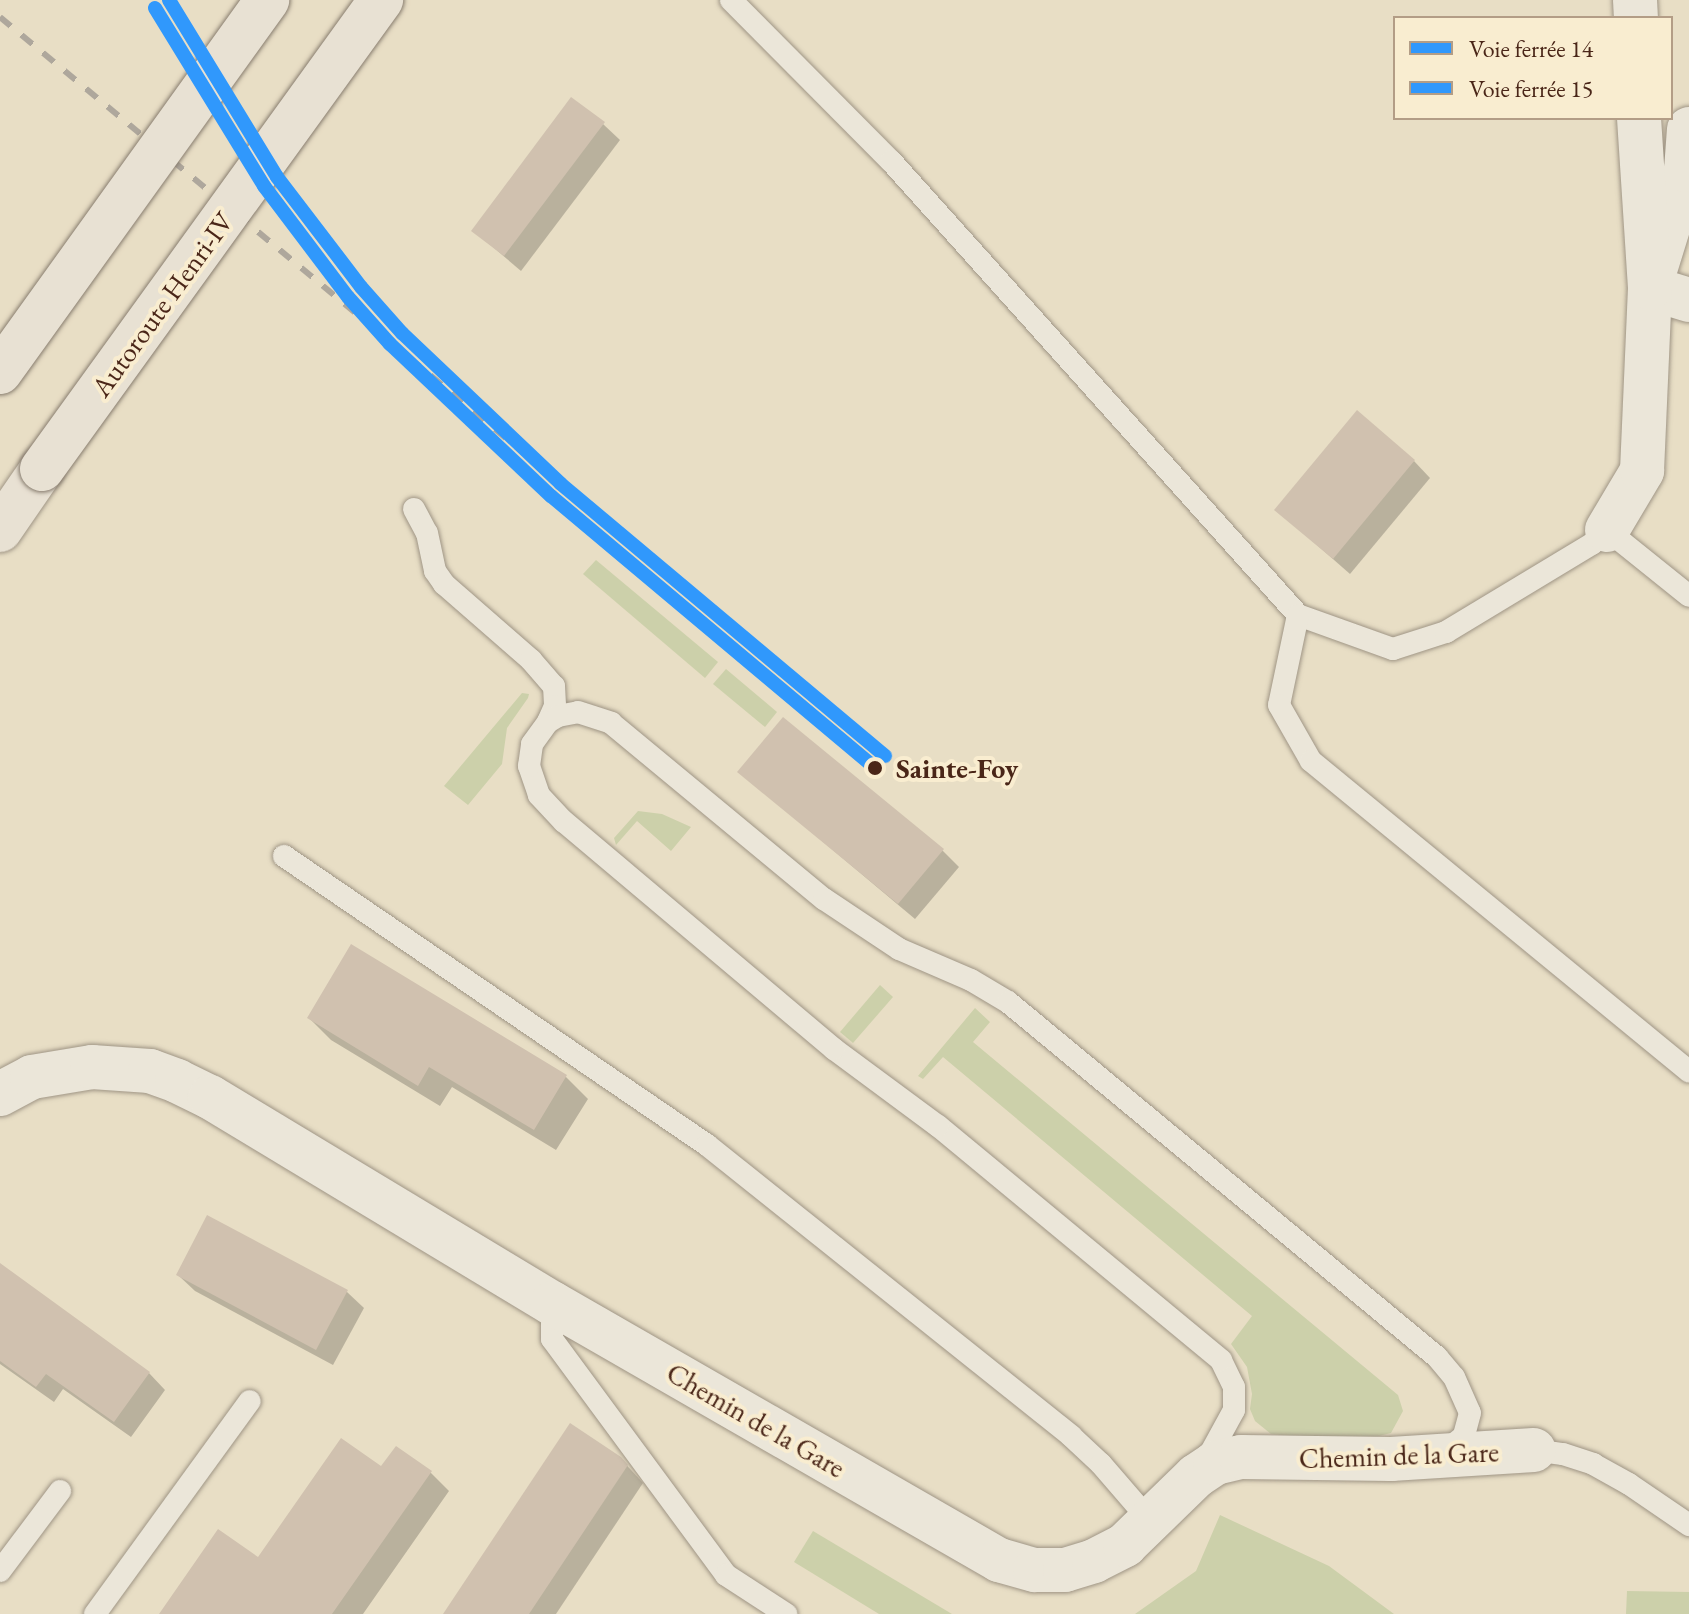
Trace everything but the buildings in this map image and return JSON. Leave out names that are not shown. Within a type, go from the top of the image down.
[{"type":"highway","points":[[0,372],[267,0]]},
{"type":"highway","name":"Autoroute Henri-IV","points":[[0,530],[381,0]]},
{"type":"street","points":[[1639,120],[1669,294]]},
{"type":"street","points":[[1607,530],[1642,471],[1669,294],[1689,129]]},
{"type":"street","name":"Chemin de la Gare","points":[[0,1094],[32,1077],[92,1067],[150,1071],[177,1081],[210,1097],[552,1303],[999,1560],[1035,1570],[1065,1570],[1094,1561],[1125,1545],[1196,1476],[1215,1463],[1241,1457],[1432,1457],[1534,1450]]},
{"type":"lane","points":[[731,0],[891,161],[1298,615],[1393,649],[1446,632],[1592,544],[1607,530],[1689,596]]},
{"type":"lane","points":[[414,509],[427,533],[435,571],[444,584],[531,660],[554,686],[555,706],[532,744],[529,766],[539,795],[564,822],[834,1049],[938,1126],[1221,1360],[1234,1387],[1234,1410],[1222,1439],[1196,1476]]},
{"type":"lane","points":[[1298,615],[1279,705],[1311,761],[1689,1071]]},
{"type":"lane","points":[[548,722],[558,716],[578,712],[611,723],[836,908],[899,949],[971,980],[1008,1002],[1437,1357],[1454,1377],[1470,1413],[1469,1426],[1456,1444],[1432,1457]]},
{"type":"lane","points":[[284,856],[707,1145],[1071,1436],[1117,1481],[1151,1522]]},
{"type":"lane","points":[[552,1303],[552,1339],[726,1575],[786,1614]]},
{"type":"lane","points":[[95,1614],[250,1401]]},
{"type":"lane","points":[[1534,1450],[1563,1454],[1593,1464],[1629,1484],[1689,1525]]},
{"type":"lane","points":[[0,1571],[60,1491]]},
{"type":"green space","points":[[596,560],[718,662],[705,678],[583,574]]},
{"type":"green space","points":[[726,669],[777,712],[765,727],[713,684]]},
{"type":"green space","points":[[522,693],[529,694],[528,698],[507,728],[502,764],[468,805],[444,786]]},
{"type":"green space","points":[[638,811],[662,814],[691,827],[671,851],[637,821],[616,845],[614,838]]},
{"type":"green space","points":[[880,985],[893,997],[853,1043],[840,1032]]},
{"type":"green space","points":[[975,1008],[990,1022],[973,1042],[1398,1395],[1403,1411],[1391,1433],[1371,1438],[1324,1440],[1271,1434],[1255,1421],[1250,1409],[1252,1394],[1247,1367],[1231,1344],[1252,1316],[943,1057],[923,1079],[918,1076]]},
{"type":"green space","points":[[1220,1515],[1329,1566],[1394,1614],[1135,1614],[1196,1571]]},
{"type":"green space","points":[[813,1531],[952,1614],[879,1614],[794,1562]]},
{"type":"green space","points":[[1627,1591],[1689,1592],[1689,1614],[1626,1614]]},
{"type":"railway","points":[[0,17],[561,484]]},
{"type":"rail line","name":"14","points":[[169,0],[277,177],[361,287],[402,333],[561,484],[885,756]]},
{"type":"rail line","name":"15","points":[[155,8],[264,186],[348,297],[390,344],[551,496],[875,768]]},
{"type":"place","name":"Sainte-Foy","points":[[875,768]]}]
